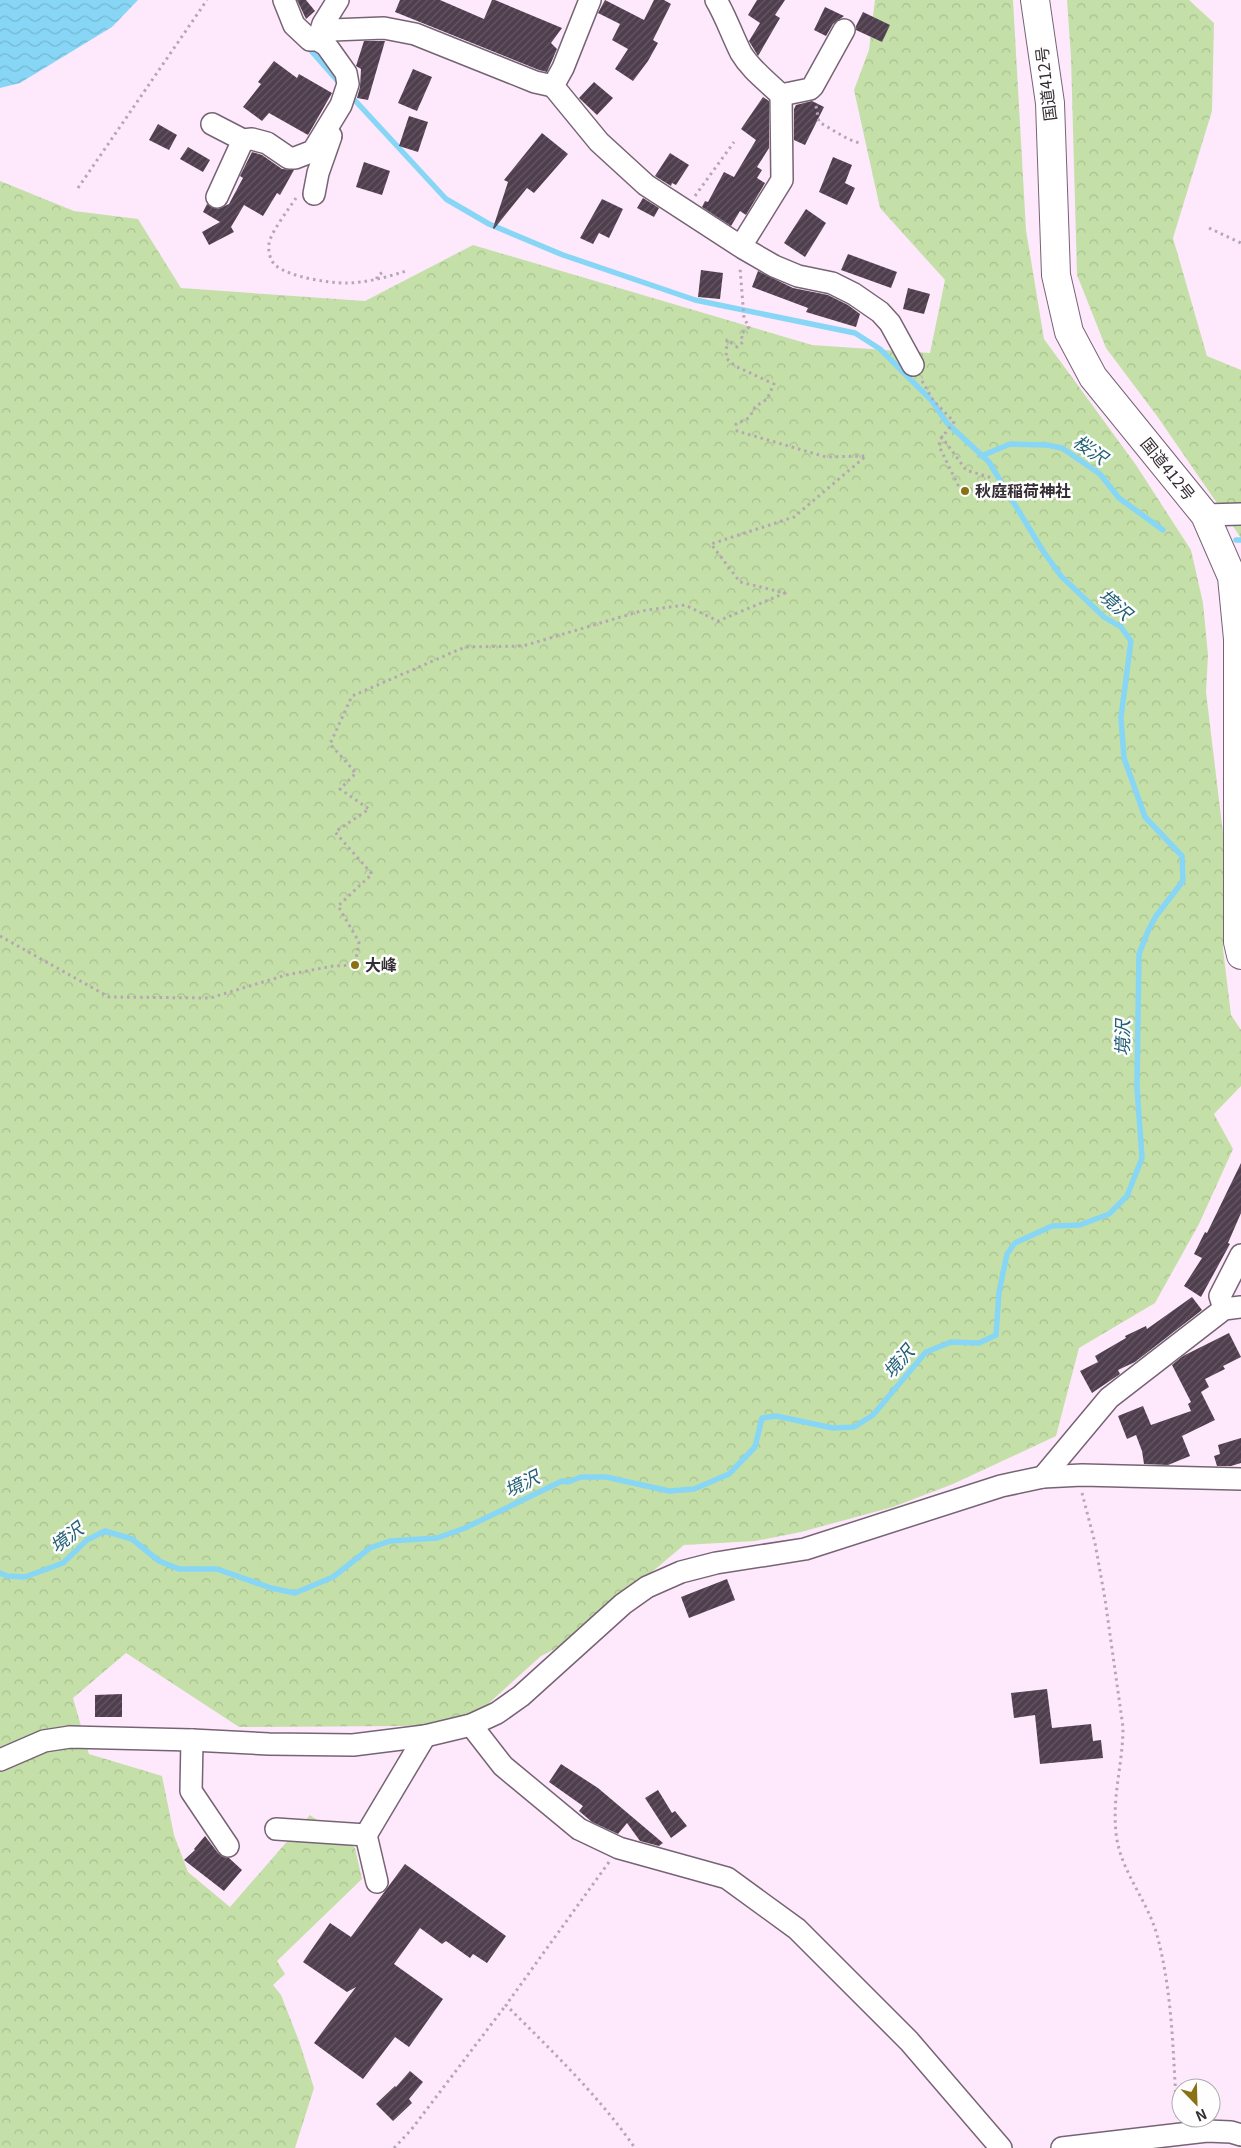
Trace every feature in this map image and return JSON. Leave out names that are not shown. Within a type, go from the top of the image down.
[{"type":"highway","name":"国道412号","points":[[1035,0],[1050,103],[1056,275],[1069,332],[1092,377],[1206,515],[1232,577],[1238,639],[1238,942],[1241,955]]},
{"type":"street","points":[[215,186],[228,132],[261,141],[289,158],[295,158],[313,151],[342,105],[348,84],[346,73],[326,45],[318,40],[310,40],[294,25],[284,0]]},
{"type":"street","points":[[318,40],[323,24],[338,0]]},
{"type":"street","points":[[553,86],[563,68],[590,0]]},
{"type":"street","points":[[716,0],[726,16],[742,54],[753,69],[781,95],[782,180],[746,238],[739,255]]},
{"type":"street","points":[[318,40],[332,30],[384,28],[399,30],[414,34],[535,82],[553,86],[599,142],[622,164],[646,185],[684,211],[739,255],[798,276],[832,283],[854,294],[880,312],[890,323],[913,365]]},
{"type":"street","points":[[781,95],[810,89],[814,86],[844,30]]},
{"type":"street","points":[[306,192],[318,173],[331,136],[326,129]]},
{"type":"street","points":[[1206,515],[1241,514]]},
{"type":"street","points":[[1043,1477],[1109,1398],[1232,1308],[1220,1296],[1241,1255]]},
{"type":"street","points":[[0,1760],[44,1741],[70,1737],[269,1744],[353,1744],[425,1736],[471,1725],[497,1713],[521,1696],[623,1604],[668,1576],[716,1563],[805,1549],[993,1488],[1043,1477],[1082,1475],[1241,1478]]},
{"type":"street","points":[[471,1725],[503,1766],[579,1829],[619,1848],[727,1878],[797,1929],[909,2041],[1001,2148]]},
{"type":"street","points":[[377,1882],[366,1835],[425,1736]]},
{"type":"street","points":[[192,1740],[191,1791],[228,1846]]},
{"type":"street","points":[[276,1829],[366,1835]]},
{"type":"street","points":[[1062,2148],[1178,2133],[1207,2131],[1231,2132],[1241,2135]]},
{"type":"path","points":[[78,188],[207,0]]},
{"type":"path","points":[[810,89],[814,96],[819,122],[848,139],[862,144]]},
{"type":"path","points":[[684,211],[734,142]]},
{"type":"path","points":[[306,192],[269,241],[268,252],[274,264],[285,272],[308,278],[345,283],[377,279],[406,271]]},
{"type":"path","points":[[1209,228],[1241,243]]},
{"type":"path","points":[[0,936],[108,997],[210,998],[286,975],[333,966],[355,965],[359,942],[338,906],[372,874],[335,832],[369,810],[340,789],[356,773],[330,744],[352,696],[465,647],[523,646],[641,611],[684,605],[718,621],[785,593],[740,582],[711,544],[794,517],[866,456],[826,457],[737,431],[736,424],[749,418],[755,407],[767,399],[774,384],[736,366],[726,358],[726,340],[737,347],[743,342],[742,334],[749,327],[744,318],[739,255]]},
{"type":"path","points":[[377,279],[376,276],[383,272]]},
{"type":"path","points":[[913,365],[933,400],[954,422],[941,436],[940,448],[959,487]]},
{"type":"path","points":[[941,436],[966,470],[992,478]]},
{"type":"path","points":[[1082,1475],[1082,1494],[1095,1543],[1104,1589],[1123,1727],[1123,1747],[1116,1781],[1114,1807],[1116,1835],[1122,1862],[1156,1933],[1162,1956],[1168,1992],[1178,2133]]},
{"type":"path","points":[[394,2148],[411,2130],[506,2005],[619,1848]]},
{"type":"path","points":[[506,2005],[582,2081],[615,2119],[635,2148]]},
{"type":"green space","points":[[875,0],[1013,0],[1026,230],[1044,339],[1136,465],[1191,550],[1203,603],[1208,655],[1206,692],[1223,833],[1223,949],[1231,1015],[1241,1030],[1241,1086],[1214,1114],[1233,1149],[1199,1224],[1155,1303],[1079,1348],[1056,1436],[953,1484],[893,1507],[801,1532],[755,1541],[684,1545],[634,1587],[585,1634],[541,1656],[468,1722],[405,1726],[239,1727],[126,1653],[73,1698],[89,1754],[162,1776],[174,1835],[188,1872],[230,1907],[310,1815],[355,1848],[362,1879],[277,1961],[285,1974],[273,1985],[281,1995],[299,2041],[314,2088],[295,2148],[0,2148],[0,181],[74,211],[138,219],[181,288],[365,301],[473,245],[812,345],[930,353],[945,280],[880,208],[854,90],[869,50]]},
{"type":"green space","points":[[1067,0],[1189,0],[1214,23],[1212,111],[1173,238],[1207,356],[1241,370],[1241,538],[1157,416],[1106,348],[1077,275],[1071,58]]},
{"type":"water","points":[[0,0],[138,0],[112,27],[20,83],[0,88]]},
{"type":"building","points":[[297,0],[306,0],[315,11],[306,19]]},
{"type":"building","points":[[400,0],[440,0],[484,19],[492,0],[495,0],[562,28],[551,43],[557,49],[547,72],[539,70],[395,12]]},
{"type":"building","points":[[605,0],[644,20],[654,0],[664,0],[671,4],[653,40],[658,43],[648,61],[633,81],[615,69],[628,49],[612,40],[620,24],[598,13]]},
{"type":"building","points":[[757,0],[785,0],[775,15],[780,18],[758,56],[749,41],[760,23],[748,15]]},
{"type":"building","points":[[825,7],[844,16],[833,24],[826,36],[814,30]]},
{"type":"building","points":[[863,12],[890,25],[882,42],[856,30]]},
{"type":"building","points":[[364,41],[385,41],[368,100],[357,98],[361,69],[356,66]]},
{"type":"building","points":[[274,61],[297,78],[299,74],[332,93],[308,135],[269,113],[262,121],[243,107],[261,84],[258,82]]},
{"type":"building","points":[[413,69],[432,77],[417,111],[398,103]]},
{"type":"building","points":[[594,82],[613,98],[597,115],[579,98]]},
{"type":"building","points":[[763,97],[769,101],[769,148],[757,167],[762,170],[757,178],[765,183],[746,215],[740,211],[731,226],[702,207],[705,201],[708,202],[724,172],[734,177],[756,140],[741,129]]},
{"type":"building","points":[[812,101],[824,107],[805,145],[794,140],[794,109],[796,105]]},
{"type":"building","points":[[409,116],[428,122],[418,152],[399,146]]},
{"type":"building","points":[[158,124],[177,135],[169,150],[149,140]]},
{"type":"building","points":[[542,133],[568,154],[534,193],[527,188],[494,229],[508,182],[504,180]]},
{"type":"building","points":[[188,147],[210,160],[203,172],[180,159]]},
{"type":"building","points":[[252,152],[262,155],[282,169],[294,170],[280,195],[277,193],[263,216],[244,205],[231,227],[234,232],[209,245],[202,232],[220,222],[203,212],[207,204],[218,209],[229,204],[243,178],[240,176]]},
{"type":"building","points":[[670,153],[689,165],[676,185],[672,183],[671,186],[655,176]]},
{"type":"building","points":[[833,157],[852,165],[845,183],[855,188],[847,205],[819,192]]},
{"type":"building","points":[[364,162],[390,171],[382,195],[356,187]]},
{"type":"building","points":[[643,198],[659,208],[654,217],[637,208]]},
{"type":"building","points":[[602,199],[623,209],[609,238],[599,233],[593,244],[580,238]]},
{"type":"building","points":[[806,209],[826,223],[805,257],[784,243]]},
{"type":"building","points":[[848,254],[897,272],[891,288],[841,270]]},
{"type":"building","points":[[701,270],[723,273],[720,299],[698,297]]},
{"type":"building","points":[[758,271],[793,288],[828,295],[848,305],[860,314],[856,327],[806,312],[808,308],[752,287]]},
{"type":"building","points":[[908,288],[930,294],[924,314],[903,309]]},
{"type":"building","points":[[1241,1163],[1241,1213],[1228,1243],[1230,1244],[1201,1297],[1184,1286],[1202,1258],[1194,1254],[1205,1232],[1207,1233]]},
{"type":"building","points":[[1192,1297],[1202,1310],[1135,1362],[1118,1370],[1120,1374],[1092,1393],[1080,1371],[1098,1362],[1095,1356],[1126,1338],[1125,1336],[1146,1326],[1147,1329]]},
{"type":"building","points":[[1229,1333],[1241,1357],[1223,1366],[1225,1369],[1205,1379],[1209,1387],[1201,1392],[1215,1420],[1182,1436],[1190,1456],[1168,1465],[1144,1464],[1142,1451],[1136,1435],[1127,1439],[1118,1416],[1143,1406],[1151,1425],[1191,1411],[1188,1404],[1191,1402],[1172,1365],[1183,1356]]},
{"type":"building","points":[[1241,1438],[1241,1463],[1231,1466],[1217,1466],[1214,1456],[1220,1454],[1218,1445]]},
{"type":"building","points":[[727,1579],[735,1600],[689,1618],[681,1597]]},
{"type":"building","points":[[1047,1689],[1052,1728],[1091,1724],[1093,1741],[1101,1740],[1103,1758],[1040,1764],[1035,1715],[1014,1718],[1011,1693]]},
{"type":"building","points":[[122,1694],[122,1717],[95,1717],[95,1695]]},
{"type":"building","points":[[561,1764],[598,1788],[663,1843],[659,1846],[640,1841],[627,1823],[618,1834],[592,1822],[579,1811],[583,1806],[549,1782]]},
{"type":"building","points":[[658,1790],[672,1813],[675,1811],[687,1826],[671,1838],[645,1798]]},
{"type":"building","points":[[205,1836],[218,1853],[223,1857],[229,1858],[242,1870],[224,1891],[184,1860],[195,1850]]},
{"type":"building","points":[[405,1864],[506,1936],[487,1963],[473,1954],[470,1958],[446,1941],[442,1944],[420,1928],[394,1964],[443,1999],[409,2047],[395,2037],[363,2079],[314,2043],[356,1987],[347,1992],[303,1962],[330,1923],[351,1937]]},
{"type":"building","points":[[410,2071],[423,2082],[409,2099],[412,2103],[393,2121],[376,2104],[396,2087]]},
{"type":"waterway","points":[[307,46],[342,86]]},
{"type":"waterway","name":"境沢","points":[[0,1573],[7,1576],[25,1577],[63,1563],[87,1540],[105,1531],[132,1539],[159,1561],[179,1569],[217,1569],[271,1588],[295,1593],[333,1577],[370,1548],[390,1541],[437,1538],[465,1528],[562,1481],[568,1482],[581,1477],[606,1477],[669,1491],[694,1489],[729,1474],[755,1447],[762,1418],[776,1416],[833,1428],[854,1427],[873,1415],[926,1352],[951,1342],[979,1343],[996,1335],[999,1292],[1007,1254],[1015,1243],[1052,1226],[1080,1225],[1109,1214],[1127,1196],[1142,1158],[1137,1087],[1139,954],[1156,916],[1183,881],[1182,856],[1145,817],[1124,758],[1121,717],[1131,641],[1121,627],[1104,617],[1061,576],[1043,551],[989,462],[947,423],[932,401],[880,349],[855,333],[695,300],[563,255],[489,224],[446,199],[350,95]]},
{"type":"waterway","name":"桜沢","points":[[981,456],[1010,444],[1047,445],[1062,448],[1100,474],[1119,498],[1163,530]]},
{"type":"waterway","name":"桜沢","points":[[1236,540],[1241,540]]},
{"type":"place","name":"秋庭稲荷神社","points":[[965,491]]},
{"type":"place","name":"大峰","points":[[355,965]]}]
